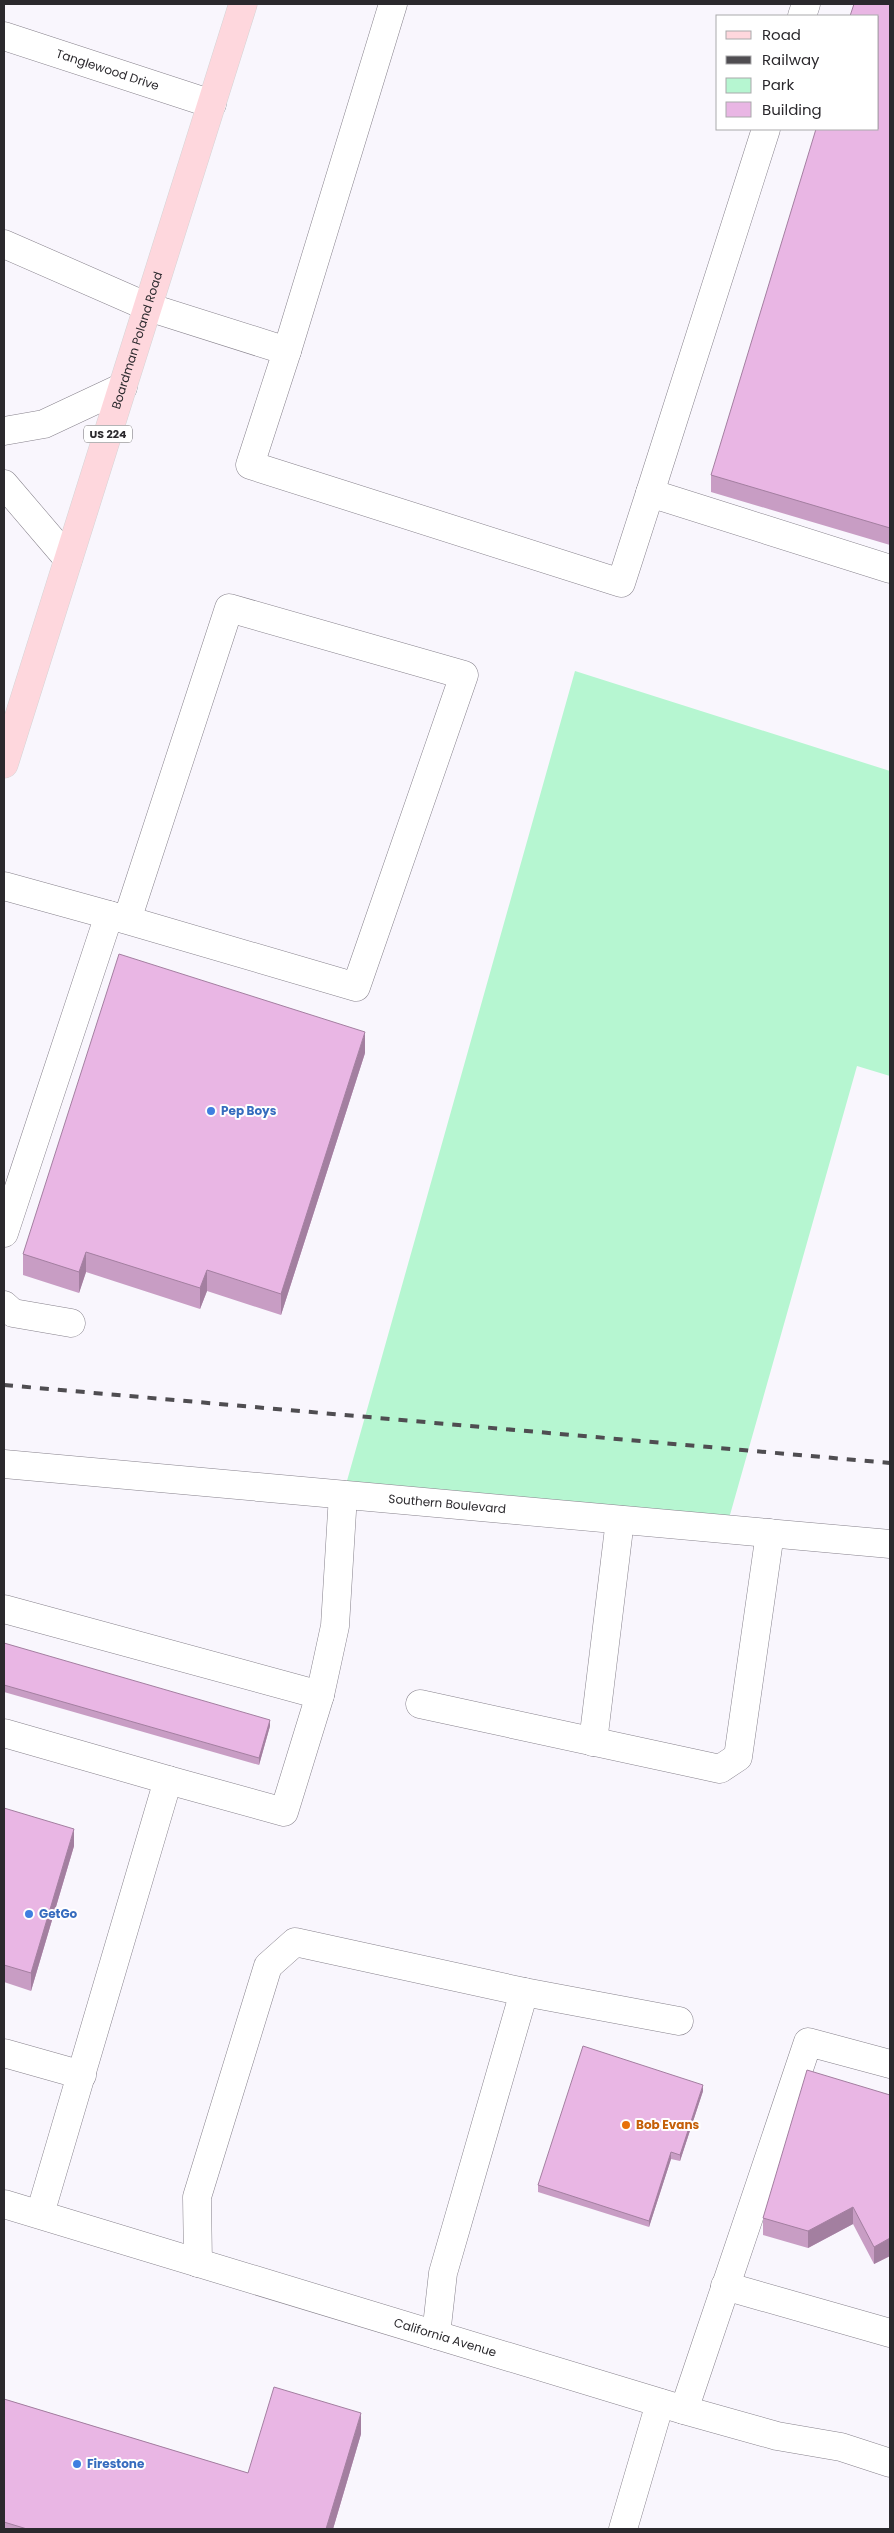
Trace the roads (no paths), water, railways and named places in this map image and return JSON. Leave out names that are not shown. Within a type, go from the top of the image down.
[{"type":"main road","name":"Boardman Poland Road","points":[[4,764],[244,4]]},
{"type":"street","points":[[393,4],[250,465],[621,583],[766,130]]},
{"type":"street","name":"Tanglewood Drive","points":[[4,36],[212,104]]},
{"type":"street","points":[[4,244],[148,307],[286,351]]},
{"type":"street","points":[[4,431],[44,424],[122,387]]},
{"type":"street","points":[[4,484],[68,559]]},
{"type":"street","points":[[650,493],[890,569]]},
{"type":"street","points":[[4,886],[118,917],[356,987],[464,675],[230,608],[118,917],[4,1233]]},
{"type":"street","points":[[4,1305],[12,1313],[71,1323]]},
{"type":"street","name":"Southern Boulevard","points":[[4,1464],[890,1544]]},
{"type":"street","points":[[4,1733],[284,1812],[320,1695],[335,1626],[343,1495]]},
{"type":"street","points":[[593,1742],[620,1520]]},
{"type":"street","points":[[420,1704],[720,1769],[738,1757],[770,1533]]},
{"type":"street","points":[[4,1609],[320,1695]]},
{"type":"street","points":[[40,2214],[168,1780]]},
{"type":"street","points":[[198,2263],[197,2197],[202,2179],[268,1966],[295,1942],[524,1992],[679,2021]]},
{"type":"street","points":[[436,2335],[443,2273],[524,1992]]},
{"type":"street","points":[[623,2529],[672,2407],[725,2286],[808,2042],[890,2064]]},
{"type":"street","points":[[4,2053],[82,2075]]},
{"type":"street","name":"California Avenue","points":[[4,2204],[672,2407],[777,2436],[841,2447],[890,2463]]},
{"type":"street","points":[[725,2286],[890,2334]]},
{"type":"railway","points":[[4,1385],[890,1463]]},
{"type":"place","name":"Pep Boys","points":[[211,1111]]},
{"type":"place","name":"GetGo","points":[[29,1914]]},
{"type":"place","name":"Bob Evans","points":[[626,2125]]},
{"type":"place","name":"Firestone","points":[[77,2464]]}]
